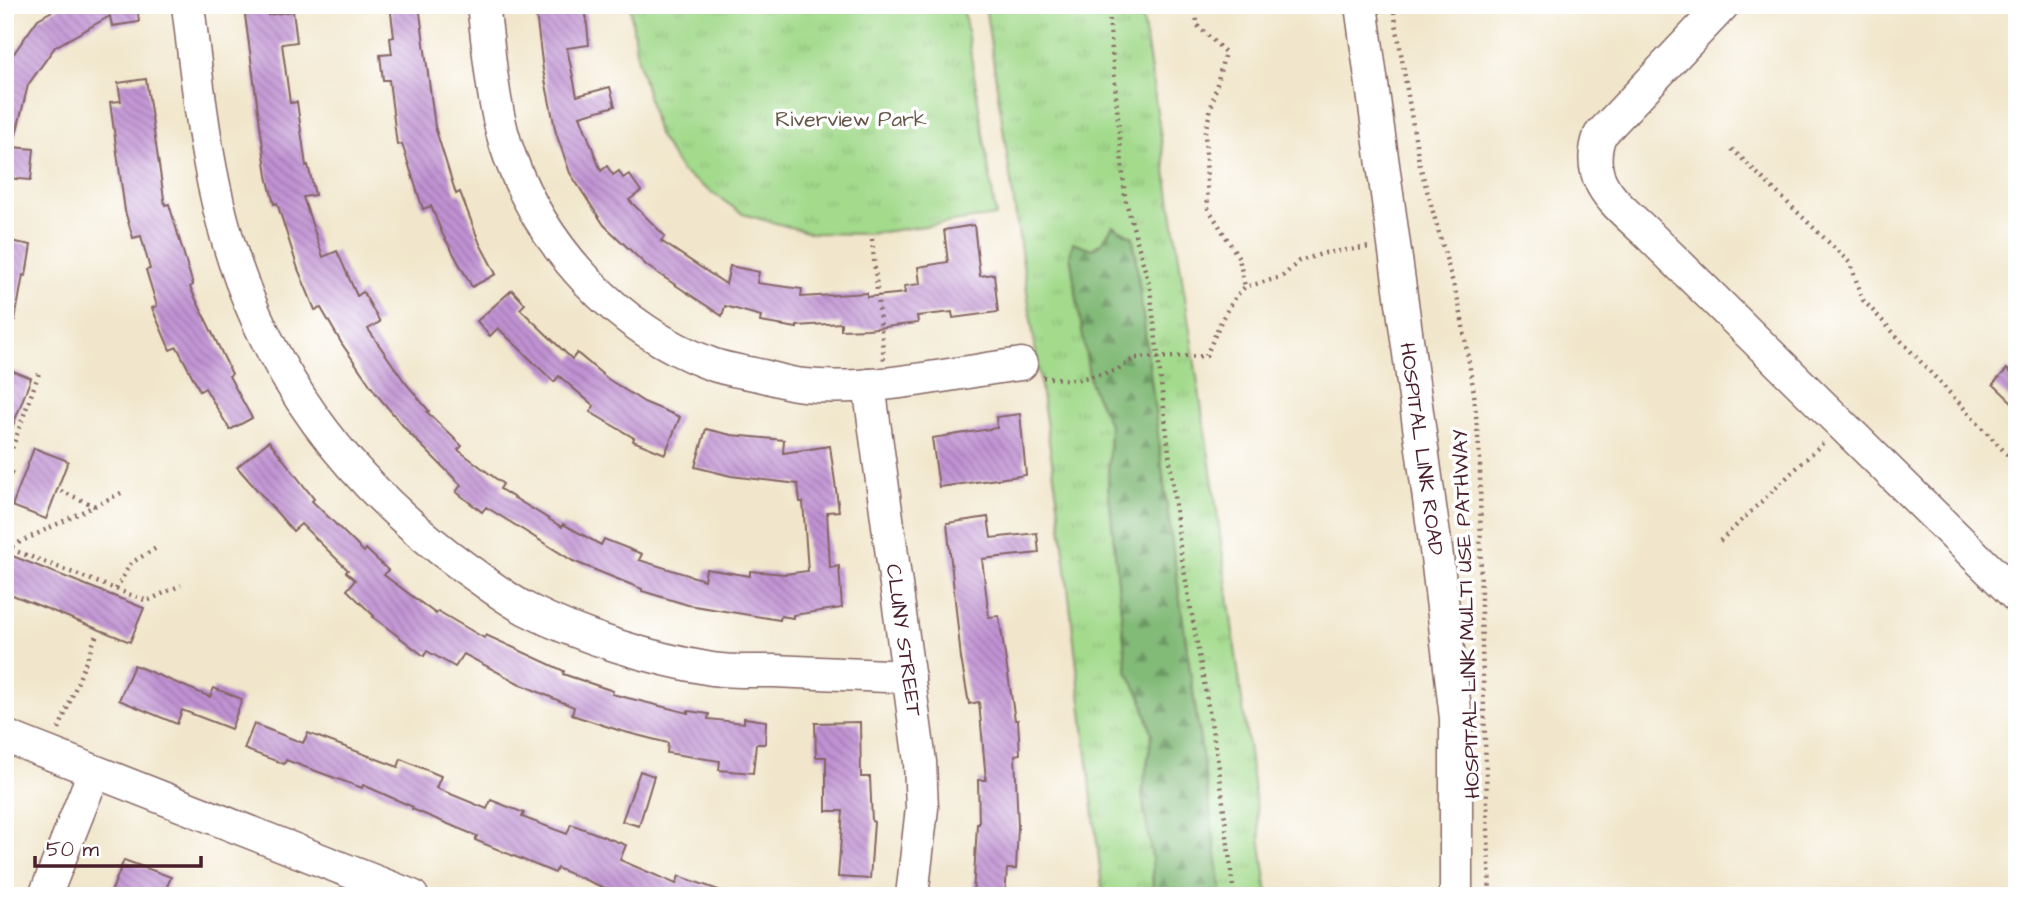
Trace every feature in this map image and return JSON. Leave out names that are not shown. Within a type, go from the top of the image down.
[{"type":"street","points":[[188,5],[216,200],[241,280],[274,352],[308,410],[329,441],[400,515],[441,551],[525,608],[598,639],[714,669],[909,677]]},
{"type":"street","points":[[482,5],[494,86],[509,155],[528,201],[553,239],[587,282],[624,317],[669,344],[712,365],[803,385],[876,375],[1021,364]]},
{"type":"street","name":"HOSPITAL LINK ROAD","points":[[1361,5],[1435,543],[1454,705],[1456,896]]},
{"type":"street","points":[[1723,5],[1600,135],[1595,148],[1596,174],[1611,197],[2017,597]]},
{"type":"street","name":"CLUNY STREET","points":[[876,375],[920,762],[922,808],[912,896]]},
{"type":"street","points":[[5,736],[412,896]]},
{"type":"street","points":[[45,896],[94,772]]},
{"type":"path","points":[[1108,5],[1125,198],[1150,288],[1180,547],[1219,768],[1234,896]]},
{"type":"path","points":[[1196,5],[1197,25],[1225,52],[1205,132],[1208,208],[1239,258],[1245,287]]},
{"type":"path","name":"HOSPITAL LINK MULTI USE PATHWAY","points":[[1392,5],[1419,162],[1460,308],[1474,393],[1480,459],[1481,616],[1490,896]]},
{"type":"path","points":[[1732,149],[1850,263],[1863,300],[2017,465]]},
{"type":"path","points":[[872,239],[876,375]]},
{"type":"path","points":[[1021,364],[1025,377],[1075,380],[1115,370],[1135,358],[1206,356],[1222,319],[1245,287],[1282,277],[1300,261],[1325,253],[1370,247]]},
{"type":"path","points":[[16,475],[5,469],[40,370]]},
{"type":"path","points":[[1720,541],[1842,424]]},
{"type":"path","points":[[61,491],[95,506]]},
{"type":"path","points":[[6,548],[125,491]]},
{"type":"path","points":[[116,589],[131,563],[158,547]]},
{"type":"path","points":[[6,548],[147,601],[181,585]]},
{"type":"path","points":[[59,729],[97,634]]},
{"type":"green space","name":"Riverview Park","points":[[630,5],[963,5],[996,216],[868,234],[811,233],[743,214],[681,171],[658,134],[636,51]]},
{"type":"green space","points":[[985,5],[1141,5],[1215,497],[1268,896],[1222,896],[1168,515],[1133,237],[1101,243],[1092,249],[1090,382],[1110,426],[1108,484],[1127,671],[1142,699],[1152,734],[1142,795],[1152,858],[1153,896],[1103,896],[1060,517]]},
{"type":"green space","points":[[1113,226],[1133,237],[1168,515],[1222,896],[1153,896],[1152,858],[1142,795],[1152,734],[1142,699],[1127,671],[1108,484],[1110,426],[1090,382],[1070,255],[1073,242],[1092,249],[1101,243]]},
{"type":"building","points":[[63,5],[137,5],[139,22],[112,26],[110,16],[55,47],[28,85],[13,147],[34,149],[31,180],[5,178],[5,66],[38,19]]},
{"type":"building","points":[[266,5],[268,15],[293,11],[297,42],[282,44],[290,103],[297,102],[306,166],[308,165],[315,195],[303,197],[323,257],[337,251],[357,296],[363,292],[380,322],[368,329],[404,381],[429,411],[427,412],[462,446],[458,450],[503,484],[500,489],[562,527],[563,524],[601,545],[604,539],[642,554],[639,560],[704,580],[706,569],[750,576],[750,571],[785,574],[808,571],[803,502],[800,502],[798,484],[731,476],[695,467],[706,429],[731,435],[784,440],[783,453],[830,446],[839,511],[827,512],[830,568],[839,566],[842,608],[793,615],[793,618],[781,616],[780,620],[688,605],[642,591],[573,561],[486,507],[482,512],[456,492],[461,485],[409,433],[377,395],[321,308],[315,310],[298,269],[277,203],[274,204],[267,176],[244,8]]},
{"type":"building","points":[[390,5],[419,5],[435,127],[456,194],[460,192],[480,244],[496,274],[472,287],[442,233],[431,206],[423,209],[402,144],[397,145],[389,80],[383,80],[380,55],[392,54],[390,38],[394,37]]},
{"type":"building","points":[[535,5],[585,5],[589,45],[567,48],[577,96],[610,87],[615,106],[580,116],[601,171],[607,166],[613,175],[619,171],[623,178],[629,174],[641,191],[629,200],[665,236],[661,241],[726,284],[730,266],[759,272],[757,283],[802,289],[801,297],[867,293],[867,297],[905,293],[904,286],[920,284],[918,267],[948,262],[944,230],[974,225],[980,276],[994,274],[998,312],[953,318],[952,312],[917,316],[918,323],[841,330],[841,323],[797,328],[760,322],[761,316],[725,306],[722,316],[647,266],[604,225],[570,173],[556,133],[543,70]]},
{"type":"building","points":[[146,79],[165,205],[169,204],[193,285],[190,287],[232,374],[229,376],[252,418],[230,430],[205,388],[200,391],[177,347],[170,350],[152,308],[157,306],[146,270],[150,269],[141,236],[133,238],[125,211],[110,102],[121,101],[118,83]]},
{"type":"building","points":[[5,240],[31,245],[15,320],[5,319]]},
{"type":"building","points":[[512,290],[525,304],[520,309],[572,359],[577,353],[608,379],[644,402],[680,417],[665,454],[633,441],[634,438],[590,412],[594,406],[559,376],[554,382],[498,328],[490,336],[477,321]]},
{"type":"building","points":[[5,368],[31,378],[7,441],[5,441]]},
{"type":"building","points":[[2007,369],[2017,379],[2017,407],[1993,384]]},
{"type":"building","points":[[1020,414],[1026,475],[939,487],[932,438],[997,428],[996,417]]},
{"type":"building","points":[[269,441],[314,499],[312,501],[364,552],[366,549],[388,570],[384,575],[436,614],[438,611],[484,638],[486,635],[564,671],[563,674],[613,691],[612,694],[688,713],[709,714],[708,719],[744,723],[744,718],[766,721],[765,744],[756,744],[753,773],[719,770],[720,761],[667,753],[668,743],[572,715],[574,707],[520,684],[464,654],[455,667],[427,651],[424,656],[373,617],[347,590],[355,580],[346,572],[348,570],[301,524],[293,531],[237,467]]},
{"type":"building","points":[[34,448],[68,461],[46,519],[12,506]]},
{"type":"building","points":[[988,517],[991,538],[1037,533],[1039,553],[982,559],[989,617],[999,616],[1015,720],[1018,720],[1020,754],[1015,755],[1018,826],[1016,869],[1007,869],[1005,896],[973,896],[979,824],[978,780],[986,780],[979,702],[969,704],[961,658],[947,523]]},
{"type":"building","points":[[5,553],[144,608],[130,642],[5,592]]},
{"type":"building","points":[[134,665],[210,697],[214,688],[242,699],[231,729],[182,710],[177,724],[119,700]]},
{"type":"building","points":[[860,722],[861,777],[870,777],[874,822],[870,879],[838,877],[843,811],[826,811],[826,757],[816,757],[815,723]]},
{"type":"building","points":[[254,724],[303,743],[308,733],[398,767],[401,759],[441,776],[436,788],[487,809],[491,800],[524,813],[522,817],[567,834],[571,824],[626,845],[620,860],[676,884],[679,876],[727,893],[727,896],[624,896],[557,868],[555,873],[475,840],[477,836],[363,785],[362,788],[286,760],[284,764],[244,749]]},
{"type":"building","points":[[640,771],[654,776],[639,826],[622,821]]},
{"type":"building","points":[[124,860],[171,877],[163,896],[121,896],[111,892]]}]
